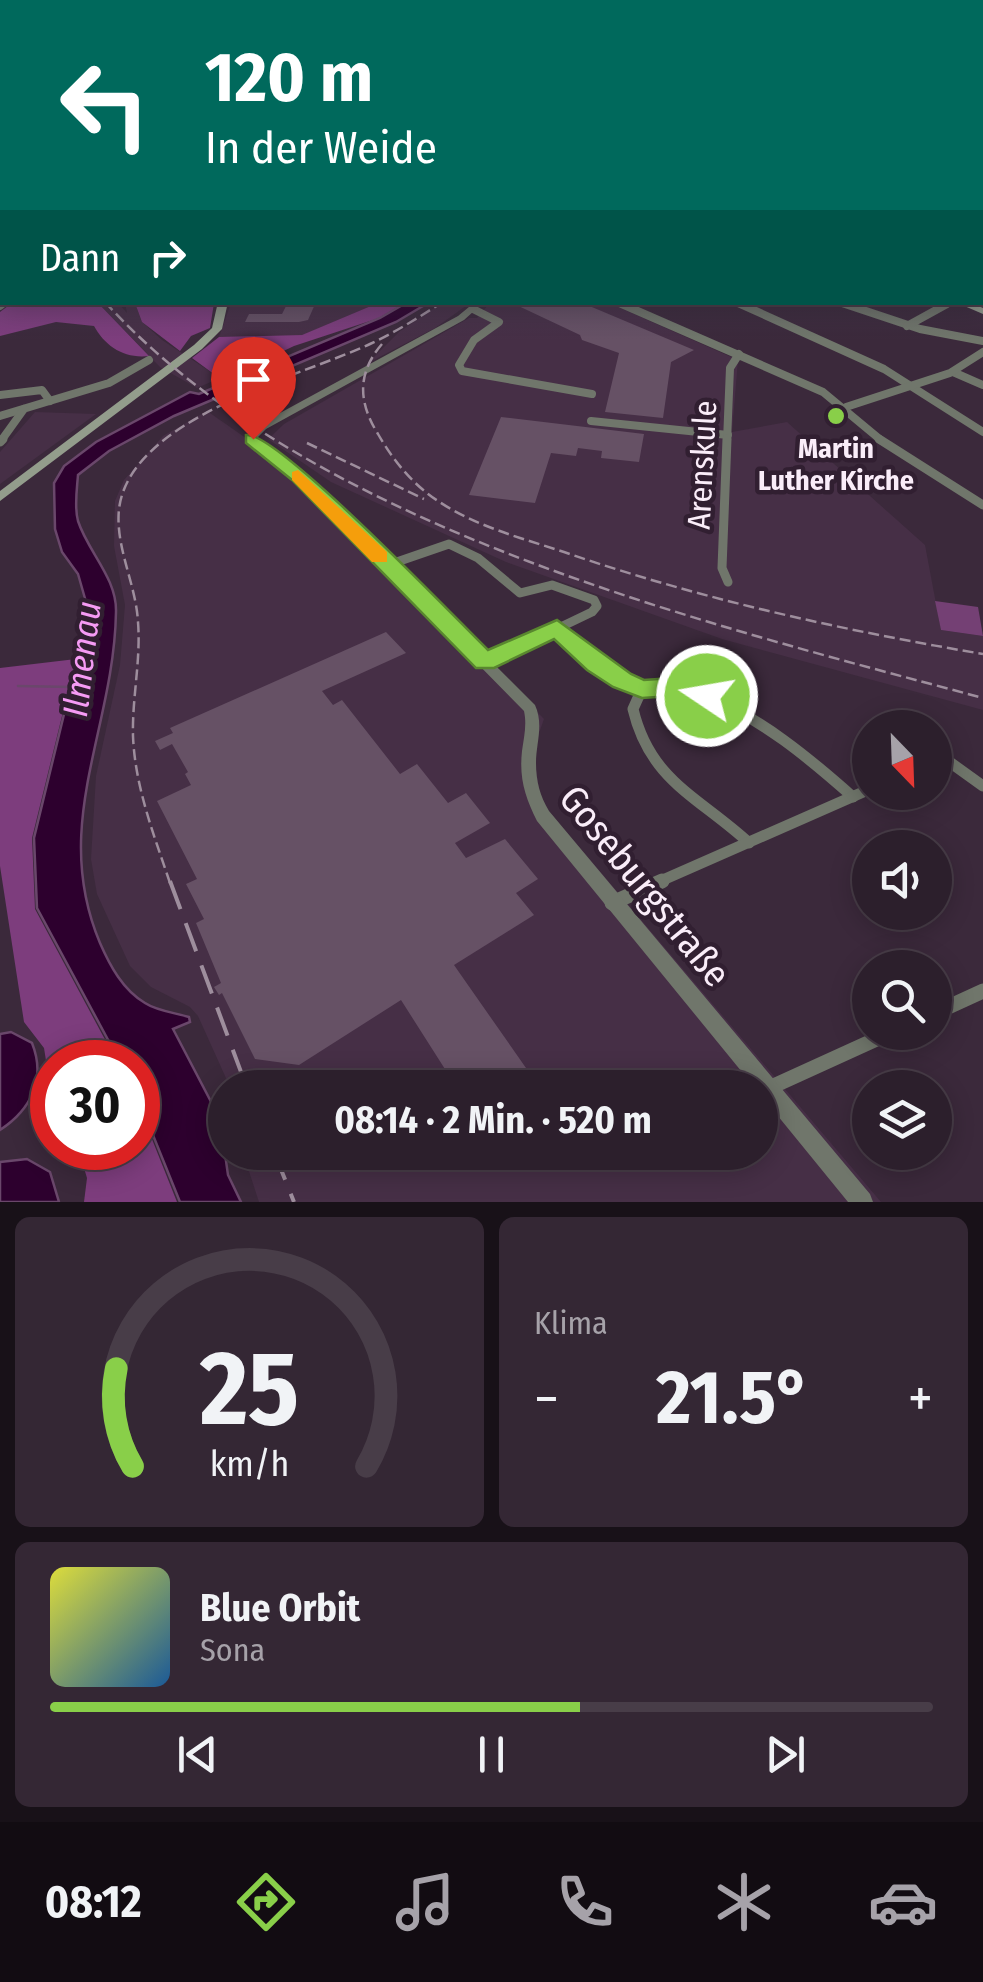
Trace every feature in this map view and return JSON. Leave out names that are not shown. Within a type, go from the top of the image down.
[{"type":"main road","points":[[0,497],[209,338],[220,322],[223,305]]},
{"type":"main road","points":[[956,305],[983,311]]},
{"type":"street","points":[[624,305],[810,384],[846,407],[890,449],[983,506]]},
{"type":"street","points":[[743,305],[873,363],[983,432]]},
{"type":"street","points":[[848,305],[908,326],[983,341]]},
{"type":"street","points":[[908,326],[950,305]]},
{"type":"street","points":[[477,306],[498,322],[474,340],[458,366],[462,371],[592,394]]},
{"type":"street","name":"Goseburgstraße","points":[[477,306],[254,436],[254,443],[299,476],[535,717],[526,759],[534,802],[612,903],[753,1070]]},
{"type":"street","points":[[846,407],[953,372],[983,352]]},
{"type":"street","name":"Arenskule","points":[[728,582],[722,568],[730,368],[734,356],[739,354]]},
{"type":"street","points":[[0,416],[122,378],[149,360]]},
{"type":"street","points":[[953,372],[983,385]]},
{"type":"street","points":[[0,394],[45,391],[50,401]]},
{"type":"street","points":[[0,416],[12,394]]},
{"type":"street","points":[[0,442],[24,409]]},
{"type":"street","points":[[591,421],[728,435]]},
{"type":"street","points":[[388,566],[449,544],[478,558],[520,594],[552,585],[594,600],[597,606],[485,662]]},
{"type":"street","points":[[557,628],[596,664],[642,689],[689,690],[733,709],[799,751],[852,796]]},
{"type":"street","points":[[642,689],[633,709],[648,758],[660,774],[749,843]]},
{"type":"street","points":[[952,768],[983,786]]},
{"type":"street","points":[[612,903],[852,797]]},
{"type":"street","points":[[952,1006],[983,992]]},
{"type":"street","points":[[778,1083],[852,1050]]},
{"type":"street","name":"Goseburgstraße","points":[[778,1100],[862,1202]]},
{"type":"shaded area","points":[[9,305],[100,305],[149,356],[116,350],[94,326],[56,322],[0,336],[0,312]]},
{"type":"shaded area","points":[[100,305],[120,305],[127,313],[125,305],[136,305],[142,322],[162,340],[220,378],[197,388],[160,367]]},
{"type":"shaded area","points":[[136,305],[214,305],[210,328],[191,336],[180,351],[142,322]]},
{"type":"shaded area","points":[[230,305],[373,305],[303,335],[277,339],[219,337]]},
{"type":"shaded area","points":[[373,305],[401,305],[379,318],[294,346],[222,380],[192,358],[219,337],[302,335]]},
{"type":"shaded area","points":[[439,305],[467,305],[435,328],[368,363],[399,332]]},
{"type":"shaded area","points":[[488,305],[614,305],[738,360],[732,432],[787,422],[925,545],[941,630],[983,636],[983,710],[722,639],[506,562],[331,482],[268,439],[284,424],[469,318],[477,318]]},
{"type":"shaded area","points":[[207,411],[312,484],[544,719],[533,750],[541,802],[769,1070],[222,1070],[198,1016],[190,1007],[151,987],[130,966],[97,894],[91,859],[96,776],[120,665],[125,605],[114,546],[115,501],[124,480],[163,436]]},
{"type":"shaded area","points":[[35,412],[96,414],[0,484],[0,452]]},
{"type":"shaded area","points":[[935,601],[978,607],[983,636],[941,630]]},
{"type":"shaded area","points":[[76,659],[32,838],[35,909],[105,1040],[38,1040],[24,1022],[0,866],[0,668]]},
{"type":"shaded area","points":[[778,1081],[881,1202],[259,1202],[249,1170],[778,1170]]},
{"type":"shaded area","points":[[160,1159],[177,1202],[84,1202],[85,1170],[160,1170]]},
{"type":"water","name":"Ilmenau","points":[[403,305],[425,305],[396,322],[174,416],[109,451],[78,475],[78,521],[107,576],[116,612],[113,656],[83,817],[81,858],[86,899],[100,943],[124,984],[150,1006],[189,1017],[190,1022],[173,1029],[208,1096],[208,1170],[227,1170],[241,1202],[180,1202],[160,1152],[160,1040],[108,1040],[37,908],[34,838],[82,640],[86,602],[78,574],[62,552],[55,529],[54,483],[64,466],[96,442],[190,392],[199,394]]},
{"type":"water","points":[[11,1032],[30,1042],[30,1098],[0,1130],[0,1034]]},
{"type":"water","points":[[27,1159],[30,1170],[50,1172],[59,1202],[0,1202],[0,1162]]},
{"type":"building","points":[[286,305],[315,305],[308,320],[245,322],[249,314],[282,314]]},
{"type":"building","points":[[516,305],[587,305],[694,350],[671,362],[663,418],[605,412],[619,353],[582,340],[580,335]]},
{"type":"building","points":[[501,417],[644,434],[639,462],[601,458],[602,451],[578,448],[576,456],[551,453],[535,503],[469,495]]},
{"type":"building","points":[[386,632],[406,653],[322,691],[333,705],[342,700],[400,774],[417,764],[448,803],[466,793],[490,823],[455,843],[466,858],[505,839],[538,879],[516,893],[534,915],[454,965],[527,1070],[446,1070],[401,1000],[299,1065],[255,1059],[222,993],[219,995],[214,987],[221,983],[196,923],[204,919],[186,884],[197,879],[157,801],[191,785],[172,744],[160,750],[155,741],[173,733],[170,728]]},
{"type":"waterway","name":"Ilmenau","points":[[18,686],[71,687]]},
{"type":"railway","points":[[108,305],[190,381],[224,404]]},
{"type":"railway","points":[[224,404],[370,344],[438,305]]},
{"type":"railway","points":[[382,344],[364,377],[364,399],[371,422],[412,479],[467,518],[615,569],[719,599],[824,624],[983,654]]},
{"type":"railway","points":[[170,883],[137,774],[133,722],[138,622],[123,551],[119,509],[130,477],[153,449],[224,404]]},
{"type":"railway","points":[[224,404],[289,448],[398,506],[514,556],[754,635],[983,698]]},
{"type":"railway","points":[[307,443],[424,499]]},
{"type":"railway","points":[[170,881],[240,1070]]},
{"type":"railway","points":[[281,1170],[294,1202]]},
{"type":"slow traffic","points":[[298,476],[380,557]]},
{"type":"place","name":"Martin Luther Kirche","points":[[836,416]]},
{"type":"route","points":[[253,439],[299,476],[485,662],[557,628],[596,664],[622,680],[642,689],[672,687],[707,696]]}]
